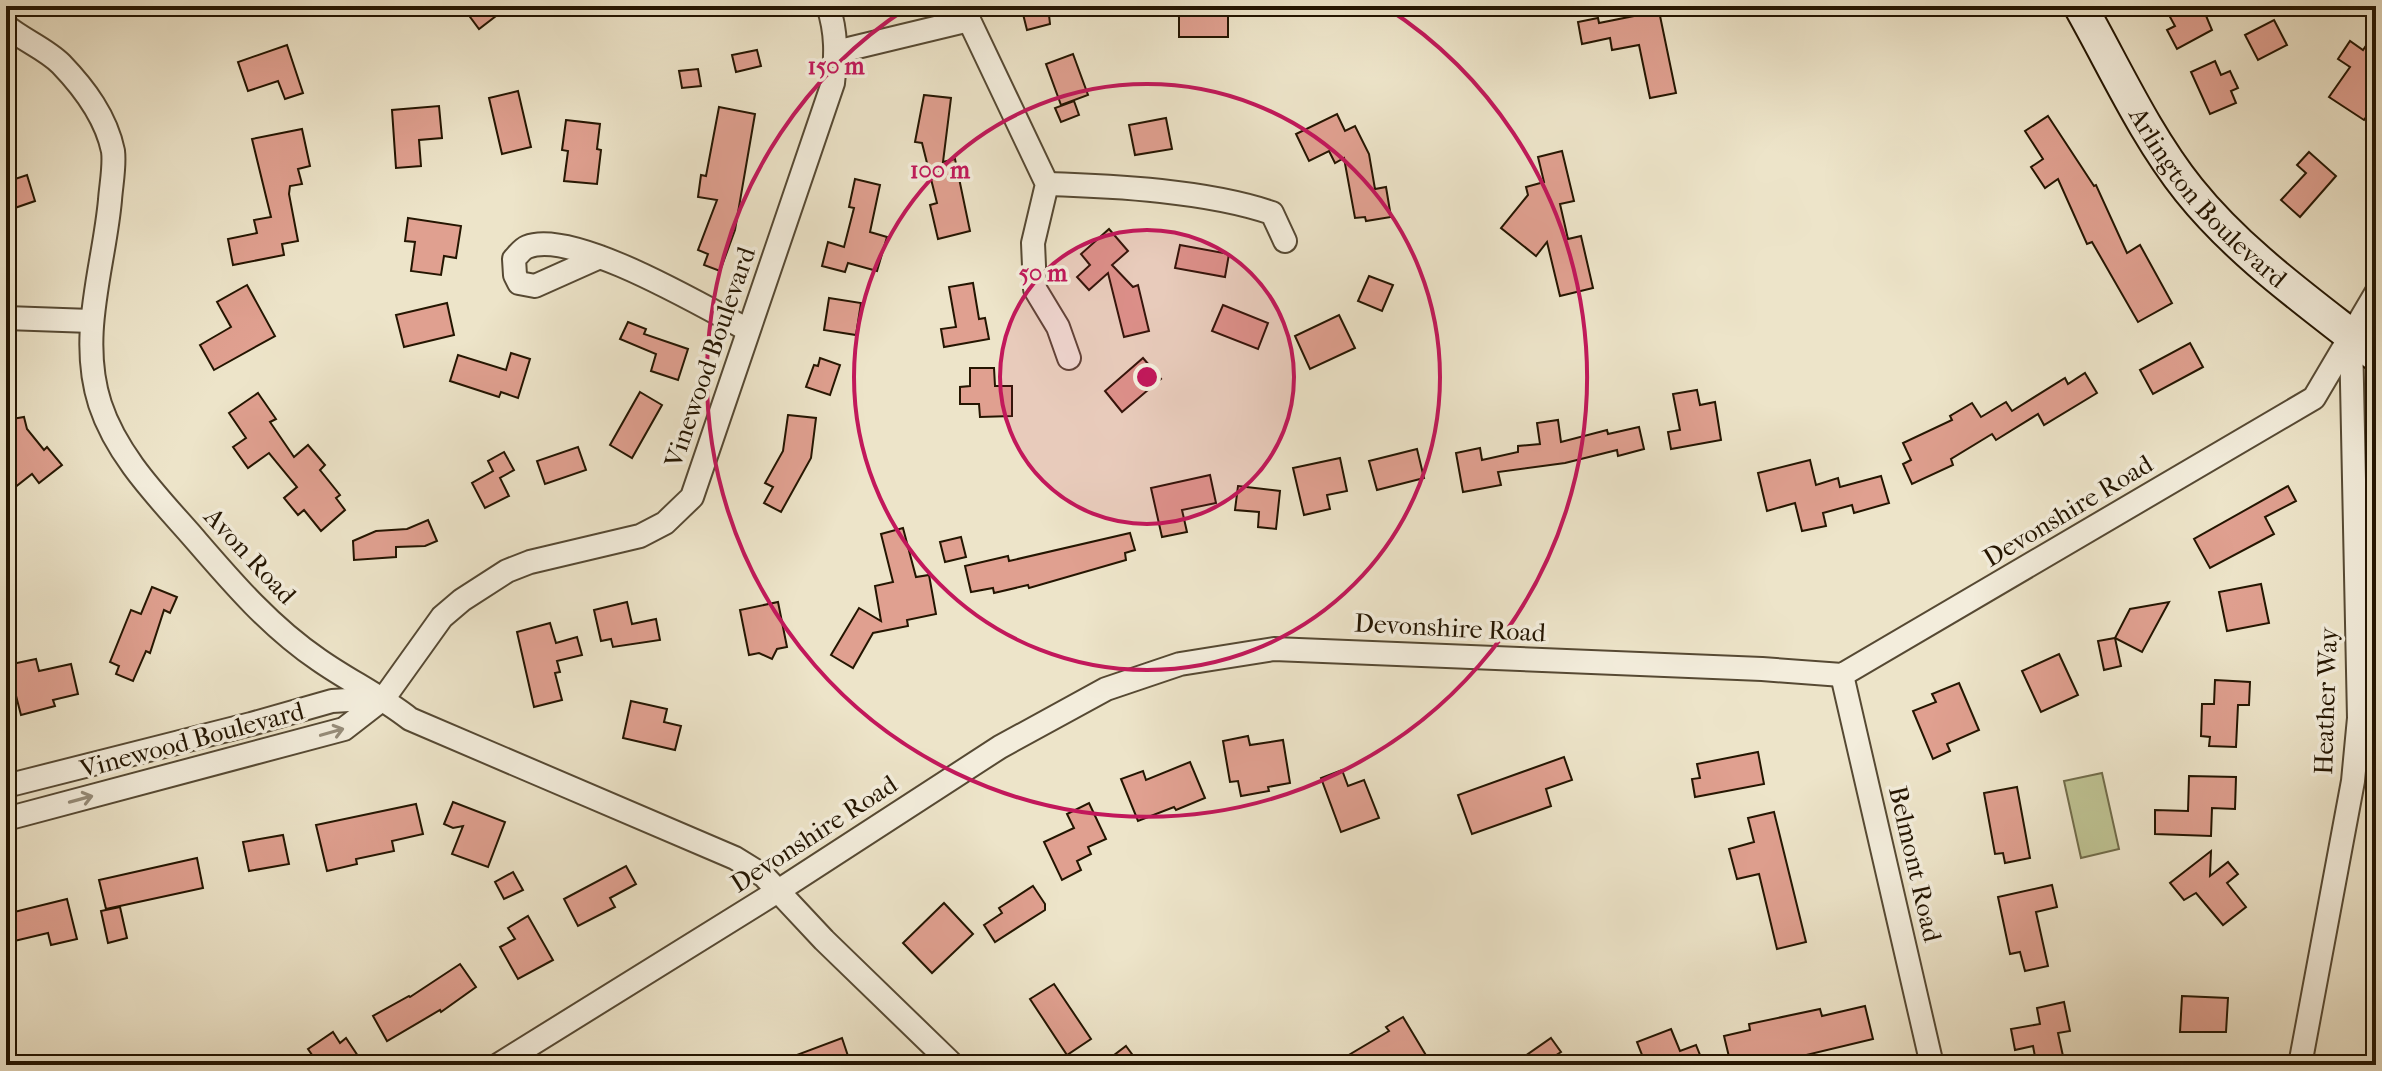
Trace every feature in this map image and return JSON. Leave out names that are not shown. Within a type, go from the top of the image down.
[{"type":"street","name":"Vinewood Boulevard","points":[[6,819],[344,729],[384,698],[442,617],[485,585],[507,571],[530,562],[640,536],[665,523],[692,497],[833,83],[836,52],[834,25],[828,6]]},
{"type":"street","name":"Arlington Boulevard","points":[[2080,6],[2167,160],[2189,191],[2274,274],[2376,355]]},
{"type":"street","points":[[836,52],[970,13],[1047,184],[1033,243],[1035,289],[1058,327],[1069,358]]},
{"type":"street","name":"Avon Road","points":[[6,26],[59,62],[94,104],[114,155],[109,214],[91,321],[91,349],[99,402],[111,430],[149,486],[230,579],[275,624],[318,660],[384,698],[410,719],[735,858],[764,876],[953,1065]]},
{"type":"street","points":[[1047,184],[1166,193],[1244,203],[1272,213],[1285,241]]},
{"type":"street","points":[[600,257],[641,273],[748,330]]},
{"type":"street","name":"Devonshire Road","points":[[498,1065],[778,891],[1000,747],[1106,689],[1180,664],[1274,649],[1842,675],[2314,398],[2376,293]]},
{"type":"street","points":[[6,318],[91,321]]},
{"type":"street","name":"Heather Way","points":[[2300,1065],[2353,781],[2359,718],[2351,335]]},
{"type":"street","name":"Belmont Road","points":[[1842,675],[1932,1065]]},
{"type":"street","name":"Vinewood Boulevard","points":[[6,786],[332,701],[384,698]]},
{"type":"green space","points":[[2102,773],[2119,849],[2081,858],[2064,781]]},
{"type":"building","points":[[462,6],[509,6],[479,29]]},
{"type":"building","points":[[1021,6],[1048,6],[1050,24],[1027,30]]},
{"type":"building","points":[[1179,6],[1228,6],[1228,37],[1179,37]]},
{"type":"building","points":[[2164,6],[2202,6],[2212,30],[2177,49],[2167,30],[2175,26]]},
{"type":"building","points":[[1659,11],[1676,93],[1650,98],[1639,45],[1612,50],[1610,38],[1582,44],[1578,22],[1598,18],[1599,23]]},
{"type":"building","points":[[2274,20],[2287,45],[2258,60],[2245,35]]},
{"type":"building","points":[[2376,31],[2376,86],[2368,98],[2376,103],[2364,120],[2329,97],[2350,67],[2338,59],[2350,41],[2363,50]]},
{"type":"building","points":[[287,45],[303,93],[285,99],[278,81],[248,91],[238,62]]},
{"type":"building","points":[[757,50],[761,66],[736,72],[732,55]]},
{"type":"building","points":[[1073,54],[1088,95],[1061,105],[1046,64]]},
{"type":"building","points":[[2215,61],[2221,75],[2230,71],[2238,88],[2231,91],[2236,103],[2210,114],[2191,72]]},
{"type":"building","points":[[698,69],[701,86],[682,88],[679,71]]},
{"type":"building","points":[[518,91],[531,147],[502,154],[489,98]]},
{"type":"building","points":[[924,95],[951,98],[943,162],[955,159],[970,231],[938,239],[930,205],[937,203],[922,143],[915,142]]},
{"type":"building","points":[[1074,101],[1079,115],[1061,122],[1055,108]]},
{"type":"building","points":[[439,106],[442,138],[419,140],[421,166],[396,168],[392,110]]},
{"type":"building","points":[[719,107],[755,114],[735,230],[720,271],[704,265],[708,254],[698,250],[717,200],[698,197],[701,175],[706,176]]},
{"type":"building","points":[[1337,114],[1345,131],[1355,126],[1369,154],[1375,189],[1386,187],[1391,217],[1366,221],[1365,217],[1355,218],[1344,158],[1335,163],[1329,151],[1309,161],[1296,134]]},
{"type":"building","points":[[2048,116],[2096,185],[2127,253],[2140,245],[2172,303],[2138,322],[2092,242],[2087,244],[2058,179],[2045,188],[2031,167],[2043,159],[2025,131]]},
{"type":"building","points":[[1166,118],[1172,149],[1135,155],[1129,125]]},
{"type":"building","points":[[566,120],[600,124],[597,184],[564,181],[568,151],[562,150]]},
{"type":"building","points":[[302,129],[310,166],[298,169],[302,184],[290,186],[289,194],[298,241],[282,244],[284,255],[233,265],[228,239],[257,233],[254,220],[271,217],[252,139]]},
{"type":"building","points":[[1562,151],[1574,201],[1560,204],[1568,239],[1581,236],[1593,288],[1560,296],[1547,242],[1536,256],[1501,228],[1528,195],[1526,187],[1544,182],[1538,157]]},
{"type":"building","points":[[2309,152],[2336,176],[2300,217],[2281,200],[2306,173],[2297,165]]},
{"type":"building","points":[[27,175],[35,201],[6,211],[6,182]]},
{"type":"building","points":[[855,179],[880,185],[870,232],[887,237],[877,271],[848,263],[845,272],[822,266],[828,242],[844,247],[854,208],[849,207]]},
{"type":"building","points":[[408,218],[461,226],[456,258],[444,256],[441,275],[411,271],[415,242],[405,241]]},
{"type":"building","points":[[1109,229],[1128,251],[1112,265],[1133,287],[1138,285],[1149,331],[1124,337],[1108,273],[1089,290],[1077,277],[1090,265],[1081,254]]},
{"type":"building","points":[[1180,245],[1229,254],[1225,277],[1175,268]]},
{"type":"building","points":[[1369,276],[1393,285],[1382,311],[1358,301]]},
{"type":"building","points":[[973,283],[979,319],[985,318],[989,339],[944,347],[941,329],[956,327],[949,287]]},
{"type":"building","points":[[247,285],[275,336],[214,370],[200,345],[231,327],[217,302]]},
{"type":"building","points":[[829,298],[861,303],[856,335],[824,330]]},
{"type":"building","points":[[447,303],[454,335],[404,347],[396,315]]},
{"type":"building","points":[[1223,305],[1268,323],[1258,349],[1212,331]]},
{"type":"building","points":[[1339,315],[1355,348],[1310,369],[1295,336]]},
{"type":"building","points":[[628,322],[646,329],[644,334],[688,349],[678,380],[651,371],[656,354],[620,339]]},
{"type":"building","points":[[2190,343],[2203,367],[2153,394],[2140,370]]},
{"type":"building","points":[[511,353],[530,359],[518,398],[501,392],[499,397],[450,381],[458,355],[506,370]]},
{"type":"building","points":[[820,358],[840,365],[830,395],[806,387]]},
{"type":"building","points":[[1143,358],[1161,379],[1122,412],[1105,391]]},
{"type":"building","points":[[970,368],[994,368],[995,386],[1012,386],[1012,416],[980,417],[979,404],[960,404],[960,387],[970,386]]},
{"type":"building","points":[[2085,373],[2097,393],[2044,425],[2038,414],[1996,440],[1992,434],[1951,459],[1953,465],[1912,484],[1903,464],[1911,460],[1903,443],[1952,420],[1950,416],[1972,403],[1981,417],[2006,402],[2012,411],[2065,378],[2068,384]]},
{"type":"building","points":[[1697,390],[1700,405],[1715,402],[1721,440],[1671,449],[1668,432],[1680,430],[1673,394]]},
{"type":"building","points":[[640,392],[662,405],[632,458],[610,445]]},
{"type":"building","points":[[258,393],[276,419],[270,422],[294,457],[308,445],[325,465],[320,470],[340,495],[336,498],[345,510],[321,531],[304,510],[298,515],[284,498],[297,487],[269,453],[248,468],[233,447],[246,438],[229,413]]},
{"type":"building","points":[[788,415],[816,418],[811,458],[781,512],[764,503],[773,487],[765,483],[783,451]]},
{"type":"building","points":[[24,417],[27,429],[44,450],[47,447],[62,465],[39,483],[32,474],[14,488],[6,478],[6,420]]},
{"type":"building","points":[[1558,420],[1561,442],[1607,430],[1608,434],[1639,427],[1644,449],[1618,456],[1617,450],[1565,463],[1498,472],[1501,485],[1463,492],[1456,453],[1480,448],[1482,460],[1518,452],[1518,446],[1540,444],[1537,423]]},
{"type":"building","points":[[578,447],[586,470],[545,484],[537,461]]},
{"type":"building","points":[[1417,449],[1424,478],[1377,490],[1369,461]]},
{"type":"building","points":[[504,452],[514,470],[500,478],[509,496],[485,508],[472,483],[493,471],[488,461]]},
{"type":"building","points":[[1340,458],[1347,491],[1327,495],[1330,509],[1304,515],[1293,468]]},
{"type":"building","points":[[1810,460],[1816,485],[1838,478],[1840,487],[1881,476],[1889,503],[1854,513],[1852,505],[1823,513],[1826,526],[1802,531],[1795,503],[1767,511],[1758,473]]},
{"type":"building","points":[[1210,475],[1216,503],[1182,510],[1187,532],[1162,537],[1151,488]]},
{"type":"building","points":[[1238,486],[1280,491],[1276,529],[1258,527],[1259,512],[1235,510]]},
{"type":"building","points":[[2288,486],[2296,501],[2265,517],[2274,534],[2210,568],[2194,539]]},
{"type":"building","points":[[428,520],[437,541],[425,546],[396,547],[396,557],[354,560],[353,541],[376,531],[407,529]]},
{"type":"building","points":[[903,528],[916,577],[929,575],[936,614],[907,620],[908,626],[873,633],[853,668],[831,655],[859,608],[881,621],[875,586],[893,582],[881,534]]},
{"type":"building","points":[[1130,533],[1135,550],[1125,553],[1126,560],[1029,588],[1028,585],[994,593],[993,588],[971,592],[965,566],[1008,556],[1009,561]]},
{"type":"building","points":[[961,537],[966,557],[945,562],[940,542]]},
{"type":"building","points":[[2261,584],[2269,623],[2227,631],[2219,592]]},
{"type":"building","points":[[152,587],[177,597],[170,613],[164,610],[150,653],[146,651],[133,681],[116,674],[119,666],[110,662],[131,610],[141,614]]},
{"type":"building","points":[[627,602],[632,624],[656,619],[660,640],[613,647],[611,639],[601,641],[594,610]]},
{"type":"building","points":[[778,602],[787,647],[777,649],[772,659],[759,653],[749,655],[740,610]]},
{"type":"building","points":[[2169,602],[2142,652],[2115,638],[2130,609]]},
{"type":"building","points":[[550,623],[556,643],[577,637],[582,655],[557,661],[560,672],[555,673],[562,700],[534,707],[517,632]]},
{"type":"building","points":[[2115,638],[2121,666],[2104,670],[2098,641]]},
{"type":"building","points":[[2059,654],[2078,695],[2041,712],[2022,671]]},
{"type":"building","points":[[36,659],[39,671],[71,664],[78,694],[53,700],[55,706],[21,715],[15,692],[9,693],[6,671],[13,669],[12,664]]},
{"type":"building","points":[[2215,680],[2250,682],[2249,705],[2238,705],[2236,747],[2209,746],[2210,737],[2201,736],[2202,704],[2214,704]]},
{"type":"building","points":[[1959,683],[1979,730],[1947,744],[1950,751],[1933,759],[1913,711],[1936,702],[1932,694]]},
{"type":"building","points":[[631,701],[667,709],[664,722],[681,726],[675,750],[623,738]]},
{"type":"building","points":[[1248,736],[1250,745],[1283,740],[1290,783],[1241,796],[1238,781],[1230,782],[1223,741]]},
{"type":"building","points":[[1758,752],[1764,784],[1695,797],[1692,779],[1700,778],[1697,764]]},
{"type":"building","points":[[1564,757],[1572,780],[1546,789],[1551,806],[1472,834],[1458,795]]},
{"type":"building","points":[[1190,762],[1205,798],[1138,821],[1121,779],[1143,771],[1146,780]]},
{"type":"building","points":[[1342,770],[1348,786],[1364,780],[1379,818],[1341,832],[1321,778]]},
{"type":"building","points":[[2189,776],[2236,777],[2235,809],[2212,808],[2211,836],[2155,834],[2155,810],[2188,811]]},
{"type":"building","points":[[2017,787],[2030,858],[2005,863],[2003,853],[1995,854],[1984,793]]},
{"type":"building","points":[[453,802],[505,822],[488,867],[452,854],[463,826],[453,828],[444,824]]},
{"type":"building","points":[[1089,803],[1106,839],[1088,847],[1091,854],[1077,861],[1081,870],[1062,880],[1044,842],[1074,828],[1067,814]]},
{"type":"building","points":[[416,804],[423,834],[392,841],[394,851],[356,859],[357,864],[327,871],[316,825]]},
{"type":"building","points":[[1774,812],[1806,942],[1777,949],[1759,874],[1737,879],[1729,849],[1754,842],[1748,818]]},
{"type":"building","points":[[283,835],[289,864],[249,871],[243,842]]},
{"type":"building","points":[[2211,851],[2210,876],[2228,862],[2238,874],[2227,883],[2246,907],[2223,925],[2196,893],[2184,900],[2170,883]]},
{"type":"building","points":[[197,858],[203,888],[106,909],[99,880]]},
{"type":"building","points":[[626,866],[636,884],[610,898],[615,907],[578,926],[564,899]]},
{"type":"building","points":[[513,872],[523,890],[504,899],[495,882]]},
{"type":"building","points":[[2052,885],[2057,907],[2036,912],[2048,966],[2025,971],[2020,952],[2010,954],[1998,897]]},
{"type":"building","points":[[1033,886],[1045,904],[1045,910],[995,942],[984,925],[1002,913],[999,908]]},
{"type":"building","points":[[67,899],[77,939],[51,945],[48,933],[6,943],[6,914]]},
{"type":"building","points":[[944,903],[973,934],[932,973],[903,943]]},
{"type":"building","points":[[120,907],[127,938],[108,943],[101,911]]},
{"type":"building","points":[[528,916],[553,960],[518,979],[500,947],[515,939],[508,928]]},
{"type":"building","points":[[460,964],[476,987],[441,1012],[387,1041],[373,1016],[410,997]]},
{"type":"building","points":[[1054,984],[1091,1039],[1067,1055],[1030,999]]},
{"type":"building","points":[[2182,996],[2228,998],[2226,1032],[2180,1032]]},
{"type":"building","points":[[2064,1002],[2070,1031],[2058,1033],[2063,1056],[2036,1062],[2033,1046],[2015,1050],[2011,1029],[2040,1024],[2037,1008]]},
{"type":"building","points":[[1865,1006],[1873,1039],[1777,1062],[1776,1056],[1731,1065],[1724,1036],[1750,1030],[1749,1024],[1820,1009],[1822,1016]]},
{"type":"building","points":[[1403,1017],[1427,1057],[1414,1065],[1332,1065],[1389,1031],[1386,1027]]},
{"type":"building","points":[[1671,1029],[1680,1051],[1696,1045],[1704,1065],[1646,1065],[1637,1042]]},
{"type":"building","points":[[333,1032],[340,1043],[346,1038],[358,1056],[344,1065],[319,1065],[308,1049]]},
{"type":"building","points":[[842,1038],[851,1065],[779,1065],[778,1062]]},
{"type":"building","points":[[1551,1038],[1561,1052],[1550,1059],[1555,1065],[1512,1065]]},
{"type":"building","points":[[1126,1046],[1140,1065],[1101,1065]]}]
